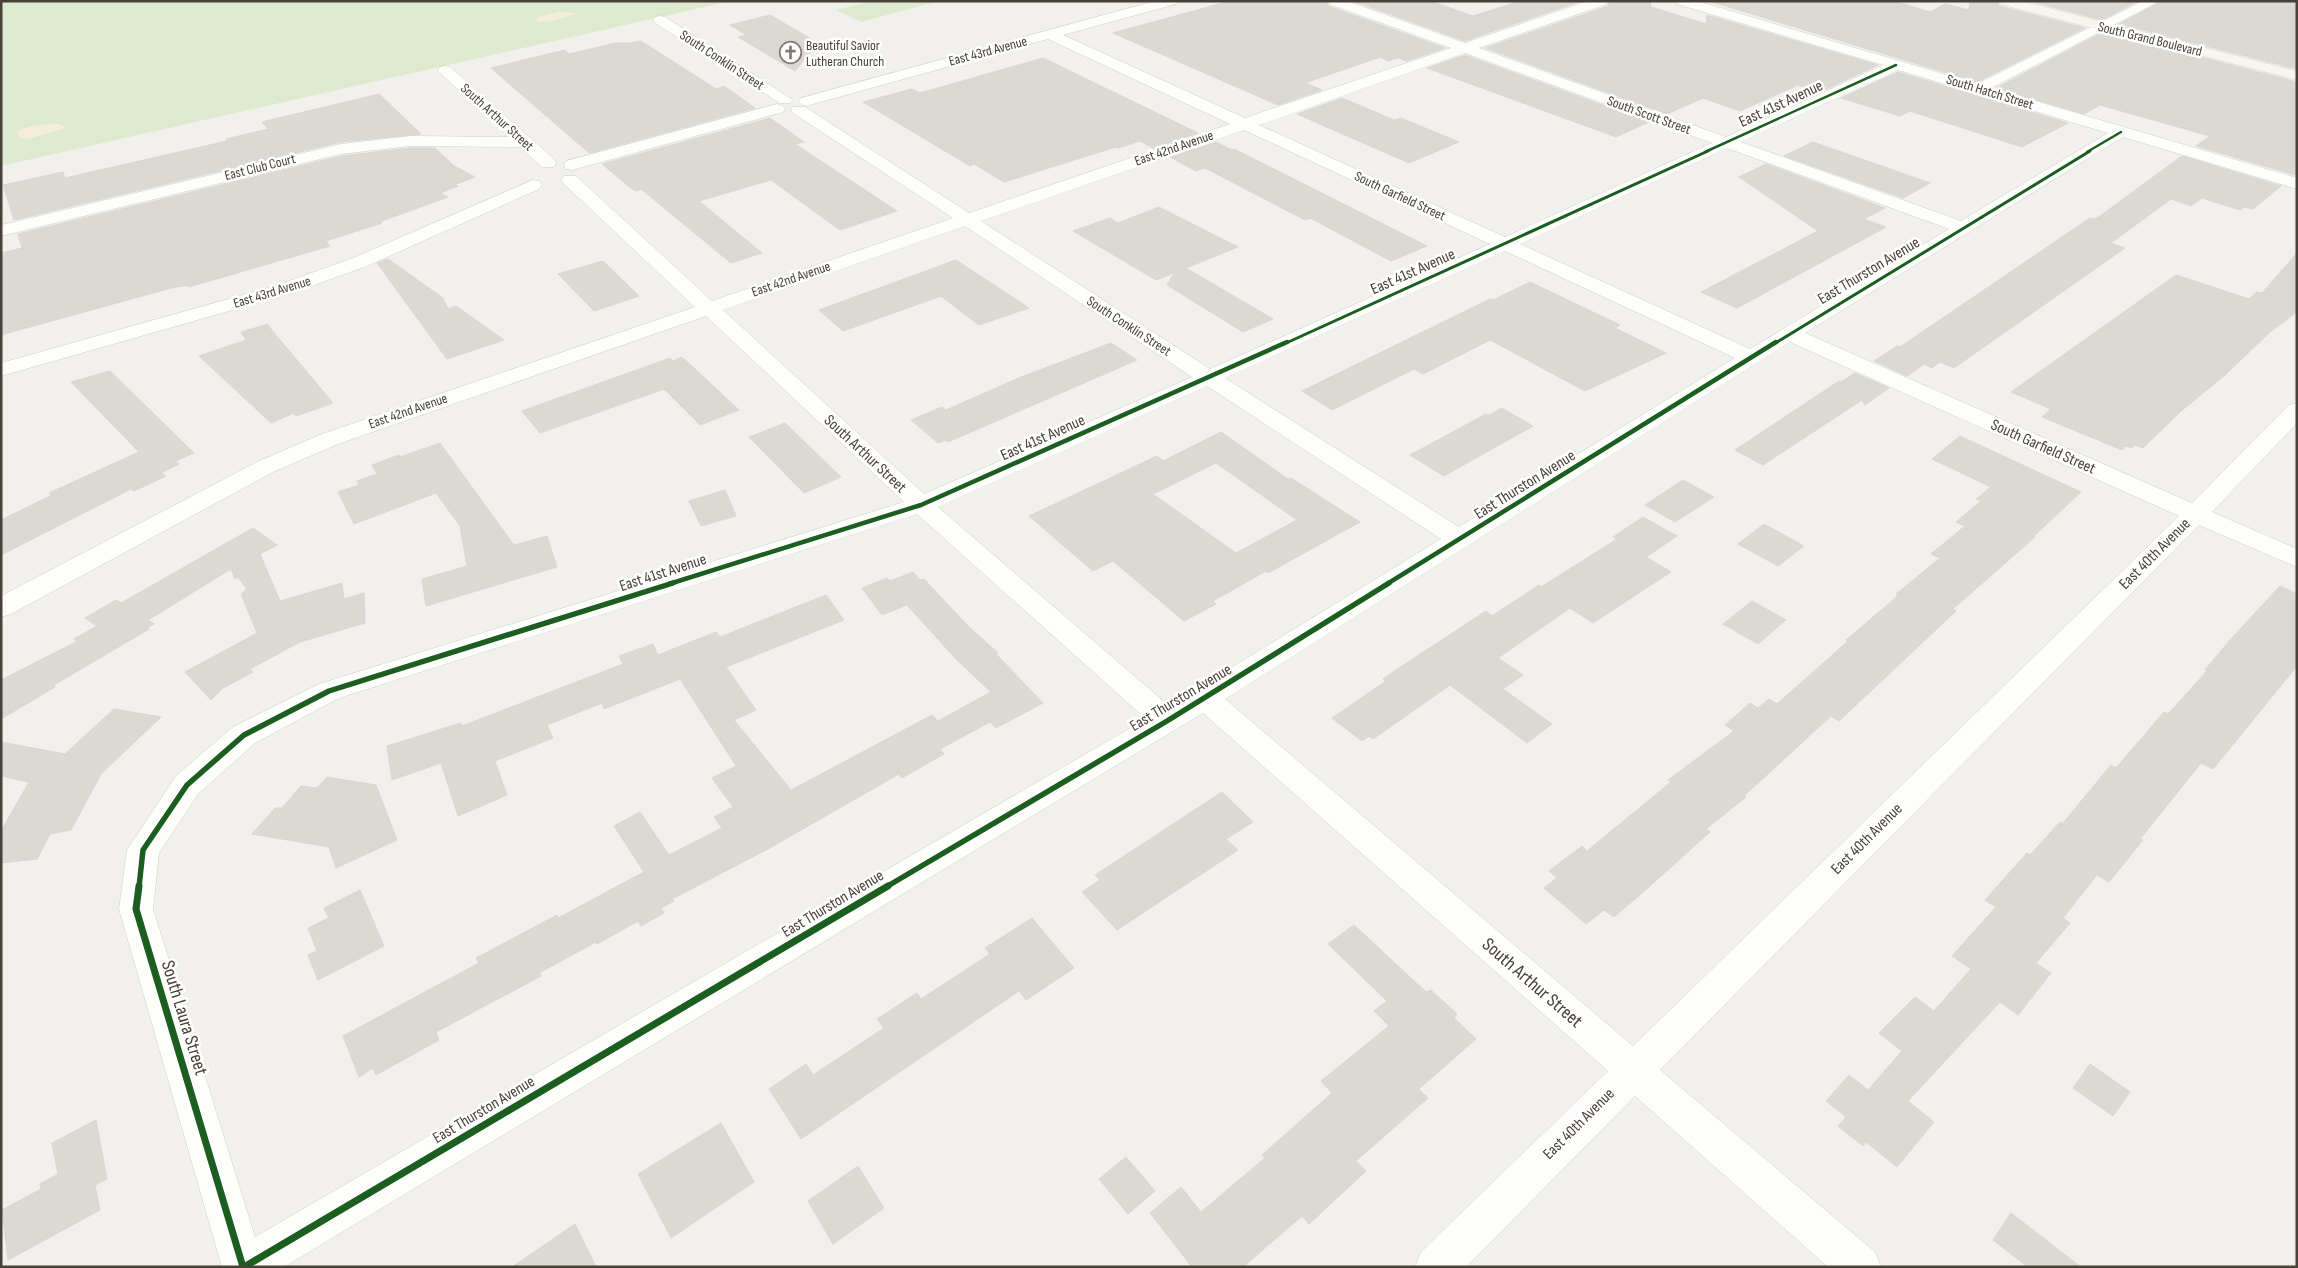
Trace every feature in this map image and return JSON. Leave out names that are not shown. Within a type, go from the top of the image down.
[{"type":"main road","name":"South Grand Boulevard","points":[[2004,1],[2297,76]]},
{"type":"street","name":"East 43rd Avenue","points":[[1,370],[285,289],[360,262],[556,181],[792,105],[1171,1]]},
{"type":"street","name":"South Scott Street","points":[[1334,1],[1963,228]]},
{"type":"street","name":"East 42nd Avenue","points":[[1,608],[265,467],[330,439],[1602,1]]},
{"type":"street","name":"South Hatch Street","points":[[1682,1],[2297,184]]},
{"type":"street","points":[[1702,7],[1720,1]]},
{"type":"street","points":[[1978,89],[2154,1]]},
{"type":"street","name":"South Conklin Street","points":[[660,20],[1208,378],[1461,540]]},
{"type":"street","name":"South Garfield Street","points":[[1049,34],[1752,358]]},
{"type":"street","name":"East 41st Avenue","points":[[187,785],[244,735],[328,691],[921,504],[1208,378],[1896,65]]},
{"type":"street","name":"South Arthur Street","points":[[446,70],[548,164]]},
{"type":"street","name":"East Thurston Avenue","points":[[243,1267],[1167,722],[1789,334],[2121,132]]},
{"type":"street","name":"East Club Court","points":[[1,231],[341,149],[410,141],[524,142]]},
{"type":"street","points":[[566,162],[556,181],[533,180],[542,167],[548,164],[566,162]]},
{"type":"street","name":"South Arthur Street","points":[[556,181],[707,308],[921,504],[1167,722]]},
{"type":"street","name":"South Garfield Street","points":[[1789,334],[2297,559]]},
{"type":"street","name":"East 40th Avenue","points":[[1436,1267],[2196,514],[2297,410]]},
{"type":"street","name":"South Arthur Street","points":[[1205,698],[1860,1267]]},
{"type":"street","name":"South Laura Street","points":[[187,785],[143,850],[136,909],[243,1267]]},
{"type":"green space","points":[[1,1],[731,1],[1,166]]},
{"type":"green space","points":[[871,1],[939,1],[861,22],[836,10]]},
{"type":"sand","points":[[559,12],[580,13],[547,22],[536,22],[537,17]]},
{"type":"sand","points":[[60,124],[66,128],[28,139],[18,138],[21,137],[17,134],[17,131],[31,126]]},
{"type":"building","points":[[1230,1],[1326,1],[1328,6],[1445,48],[1407,61],[1398,58],[1388,61],[1380,57],[1305,83],[1322,90],[1278,105],[1113,33]]},
{"type":"building","points":[[1353,1],[1430,1],[1473,16],[1521,1],[1581,1],[1465,41]]},
{"type":"building","points":[[1610,1],[1650,1],[1651,7],[1706,24],[1707,15],[1878,65],[1820,92],[1798,85],[1740,111],[1703,98],[1667,114],[1485,48],[1608,6]]},
{"type":"building","points":[[1709,1],[1894,1],[1930,12],[1945,4],[1969,10],[1970,1],[1996,1],[1999,6],[2085,28],[1977,82]]},
{"type":"building","points":[[2030,1],[2138,1],[2102,20]]},
{"type":"building","points":[[2162,1],[2297,1],[2297,69],[2119,24]]},
{"type":"building","name":"Beautiful Savior Lutheran Church","points":[[770,15],[818,43],[795,71],[738,37],[747,35],[730,25]]},
{"type":"building","points":[[2103,32],[2297,82],[2297,174],[2196,146],[2210,136],[2100,105],[2084,114],[1996,88]]},
{"type":"building","points":[[641,41],[716,89],[724,86],[755,108],[589,153],[491,68],[565,50],[569,54],[616,43]]},
{"type":"building","points":[[1465,55],[1649,122],[1616,137],[1427,68]]},
{"type":"building","points":[[1043,58],[1198,133],[1153,148],[1140,141],[1116,147],[1004,182],[974,164],[970,166],[863,102],[912,89],[920,93]]},
{"type":"building","points":[[1898,72],[2068,123],[2022,147],[1910,111],[1900,116],[1841,98]]},
{"type":"building","points":[[379,94],[421,134],[341,142],[14,220],[3,185],[63,172],[65,178],[227,141],[226,139],[268,129],[262,122]]},
{"type":"building","points":[[1342,98],[1394,120],[1401,118],[1459,142],[1409,163],[1297,114]]},
{"type":"building","points":[[770,118],[804,142],[795,144],[897,211],[840,230],[771,180],[699,201],[762,253],[731,263],[641,189],[636,191],[631,188],[602,164]]},
{"type":"building","points":[[1216,142],[1232,150],[1234,149],[1427,246],[1391,261],[1310,218],[1305,220],[1205,168],[1196,171],[1170,157]]},
{"type":"building","points":[[1813,142],[1930,183],[1903,198],[1784,156]]},
{"type":"building","points":[[410,148],[435,148],[454,166],[475,177],[440,193],[448,197],[379,222],[382,223],[326,241],[330,246],[189,287],[188,285],[171,288],[1,335],[1,253],[22,248],[18,234],[341,156]]},
{"type":"building","points":[[2182,156],[2281,186],[2253,209],[2244,207],[2240,210],[2202,198],[2191,206],[2171,199],[2111,243],[2125,248],[1954,368],[1940,362],[1932,368],[1924,364],[1907,376],[1874,361],[1897,346],[1900,347],[2090,218],[2094,219],[2100,216]]},
{"type":"building","points":[[1766,164],[1885,208],[1864,219],[1886,227],[1737,308],[1701,292],[1818,231],[1739,177]]},
{"type":"building","points":[[1159,207],[1238,247],[1186,268],[1273,319],[1243,332],[1167,285],[1174,273],[1156,280],[1073,231],[1110,218],[1118,223]]},
{"type":"building","points":[[2297,253],[2297,312],[2270,332],[2225,375],[2180,412],[2143,448],[2135,445],[2131,448],[2126,446],[2122,450],[2042,417],[2051,409],[2011,392],[2176,275],[2249,299],[2257,292],[2262,293]]},
{"type":"building","points":[[388,259],[443,298],[448,309],[456,306],[504,340],[447,359],[377,263]]},
{"type":"building","points":[[956,260],[1029,308],[979,325],[941,296],[843,331],[819,310]]},
{"type":"building","points":[[603,261],[639,296],[594,311],[558,274]]},
{"type":"building","points":[[1530,282],[1620,325],[1615,328],[1666,353],[1585,391],[1490,340],[1423,374],[1414,369],[1332,410],[1302,391],[1490,299],[1493,300]]},
{"type":"building","points":[[268,324],[333,403],[296,416],[294,413],[271,423],[199,356],[246,340],[241,332]]},
{"type":"building","points":[[1111,343],[1137,360],[948,442],[946,440],[938,443],[911,420],[942,407],[946,410],[1021,377]]},
{"type":"building","points":[[682,357],[739,410],[700,425],[664,389],[540,433],[522,411],[670,358],[673,361]]},
{"type":"building","points":[[110,371],[194,453],[175,461],[179,464],[161,473],[166,476],[134,491],[131,489],[1,555],[1,520],[52,495],[49,493],[139,452],[71,382]]},
{"type":"building","points":[[1855,373],[1889,388],[1865,405],[1862,400],[1763,465],[1735,450],[1839,381],[1841,382]]},
{"type":"building","points":[[1502,408],[1533,426],[1444,476],[1410,455],[1486,414],[1489,415]]},
{"type":"building","points":[[785,423],[841,477],[804,493],[749,437]]},
{"type":"building","points":[[1221,432],[1288,479],[1291,478],[1360,522],[1268,573],[1266,571],[1213,601],[1216,604],[1184,621],[1113,561],[1093,571],[1029,516],[1157,456],[1163,461]],"holes":[[[1216,463],[1297,520],[1236,553],[1153,494]]]},
{"type":"building","points":[[1960,436],[2081,492],[2035,537],[1953,609],[1956,611],[1839,721],[1831,716],[1744,796],[1746,797],[1706,829],[1710,832],[1641,894],[1614,917],[1604,910],[1586,924],[1544,888],[1557,878],[1549,871],[1582,846],[1587,851],[1671,782],[1668,780],[1734,731],[1725,725],[1750,703],[1758,708],[1769,699],[1777,704],[1848,641],[1846,640],[1892,601],[1898,595],[1896,594],[1940,558],[1931,554],[1965,526],[1956,522],[1981,501],[1976,499],[1991,487],[1932,459]]},
{"type":"building","points":[[440,443],[514,545],[547,536],[557,567],[426,606],[422,579],[467,566],[460,526],[436,493],[354,524],[338,492],[359,485],[357,481],[377,474],[372,465]]},
{"type":"building","points":[[1683,480],[1714,497],[1675,522],[1645,505]]},
{"type":"building","points":[[725,490],[736,516],[701,526],[689,501]]},
{"type":"building","points":[[1643,517],[1677,536],[1646,557],[1671,572],[1593,623],[1570,608],[1498,658],[1523,675],[1503,689],[1552,724],[1527,743],[1450,685],[1373,739],[1369,736],[1362,741],[1332,718],[1386,681],[1383,679],[1486,611],[1492,616],[1539,585],[1541,587],[1617,539],[1613,537]]},
{"type":"building","points":[[1764,524],[1804,546],[1778,566],[1738,544]]},
{"type":"building","points":[[253,528],[277,545],[260,554],[280,601],[342,583],[344,599],[364,593],[365,623],[300,642],[250,669],[253,672],[223,688],[211,700],[185,672],[257,633],[241,594],[247,589],[238,577],[235,579],[231,569],[148,620],[154,624],[148,627],[149,629],[54,685],[55,687],[1,719],[1,680],[78,641],[74,639],[97,626],[85,618],[116,600],[121,603]]},
{"type":"building","points":[[913,572],[920,580],[924,579],[967,625],[998,653],[996,654],[1043,703],[996,728],[990,722],[940,749],[944,754],[902,778],[899,774],[768,849],[672,899],[674,901],[661,908],[664,913],[641,926],[638,921],[597,944],[596,942],[539,973],[541,976],[436,1032],[439,1040],[376,1075],[373,1068],[359,1077],[343,1036],[479,963],[476,958],[557,915],[558,918],[644,872],[614,826],[640,812],[669,855],[722,828],[714,817],[733,807],[712,778],[736,766],[680,679],[604,709],[602,703],[547,725],[553,738],[495,761],[507,795],[458,816],[441,763],[392,780],[387,746],[461,723],[462,726],[623,664],[619,656],[653,644],[658,655],[716,632],[720,637],[826,595],[844,620],[726,667],[756,710],[734,720],[791,790],[932,715],[938,721],[991,692],[957,660],[907,605],[882,615],[862,588],[887,578],[890,581]]},
{"type":"building","points":[[2280,586],[2297,594],[2297,666],[2213,769],[2201,763],[2140,839],[2143,840],[2109,882],[2097,875],[2063,918],[2070,923],[2036,963],[2051,973],[2018,1015],[2000,1002],[1908,1101],[1934,1122],[1897,1167],[1866,1142],[1863,1146],[1838,1126],[1846,1117],[1826,1101],[1849,1075],[1868,1090],[1902,1051],[1879,1033],[1915,997],[1934,1011],[1971,969],[1952,956],[1996,907],[1985,900],[2027,853],[2030,855],[2060,822],[2063,823],[2111,765],[2116,768],[2164,712],[2168,714],[2207,671],[2205,670],[2230,640]]},
{"type":"building","points":[[1752,601],[1786,620],[1758,644],[1723,624]]},
{"type":"building","points":[[114,709],[161,717],[101,774],[71,830],[50,834],[37,859],[1,863],[1,831],[29,782],[1,776],[1,742],[65,754]]},
{"type":"building","points":[[327,777],[376,785],[397,840],[336,868],[329,847],[252,834],[275,808],[282,808],[301,786],[317,788]]},
{"type":"building","points":[[1222,792],[1253,822],[1226,839],[1238,850],[1117,930],[1082,892],[1100,880],[1095,875]]},
{"type":"building","points":[[360,890],[384,946],[318,980],[308,955],[317,951],[308,928],[329,918],[324,908]]},
{"type":"building","points":[[1032,918],[1074,968],[1026,1000],[1019,991],[801,1139],[769,1089],[806,1064],[813,1075],[884,1028],[877,1019],[917,993],[921,999],[990,954],[985,948]]},
{"type":"building","points":[[1354,925],[1426,992],[1431,990],[1457,1014],[1454,1018],[1476,1039],[1419,1089],[1428,1098],[1356,1161],[1366,1171],[1309,1224],[1302,1216],[1243,1267],[1192,1267],[1150,1213],[1181,1187],[1201,1212],[1265,1158],[1262,1155],[1332,1093],[1321,1081],[1389,1026],[1374,1011],[1387,1001],[1328,944]]},
{"type":"building","points":[[2090,1064],[2130,1092],[2113,1116],[2073,1088]]},
{"type":"building","points":[[96,1120],[107,1179],[95,1185],[100,1210],[8,1260],[2,1210],[41,1189],[40,1184],[58,1174],[52,1143]]},
{"type":"building","points":[[721,1123],[754,1182],[671,1238],[638,1174]]},
{"type":"building","points":[[1126,1157],[1155,1191],[1128,1214],[1099,1179]]},
{"type":"building","points":[[858,1166],[884,1208],[833,1244],[808,1201]]},
{"type":"building","points":[[2011,1213],[2081,1267],[2028,1267],[1993,1240]]},
{"type":"building","points":[[575,1224],[596,1267],[512,1267]]},
{"type":"cycle path","points":[[243,1267],[136,909],[143,850],[187,785],[244,735],[329,691],[921,505],[1505,244],[1896,65]]},
{"type":"cycle path","points":[[244,1267],[1167,721],[1789,334],[2121,132]]},
{"type":"place","name":"Beautiful Savior Lutheran Church","points":[[790,53]]}]
